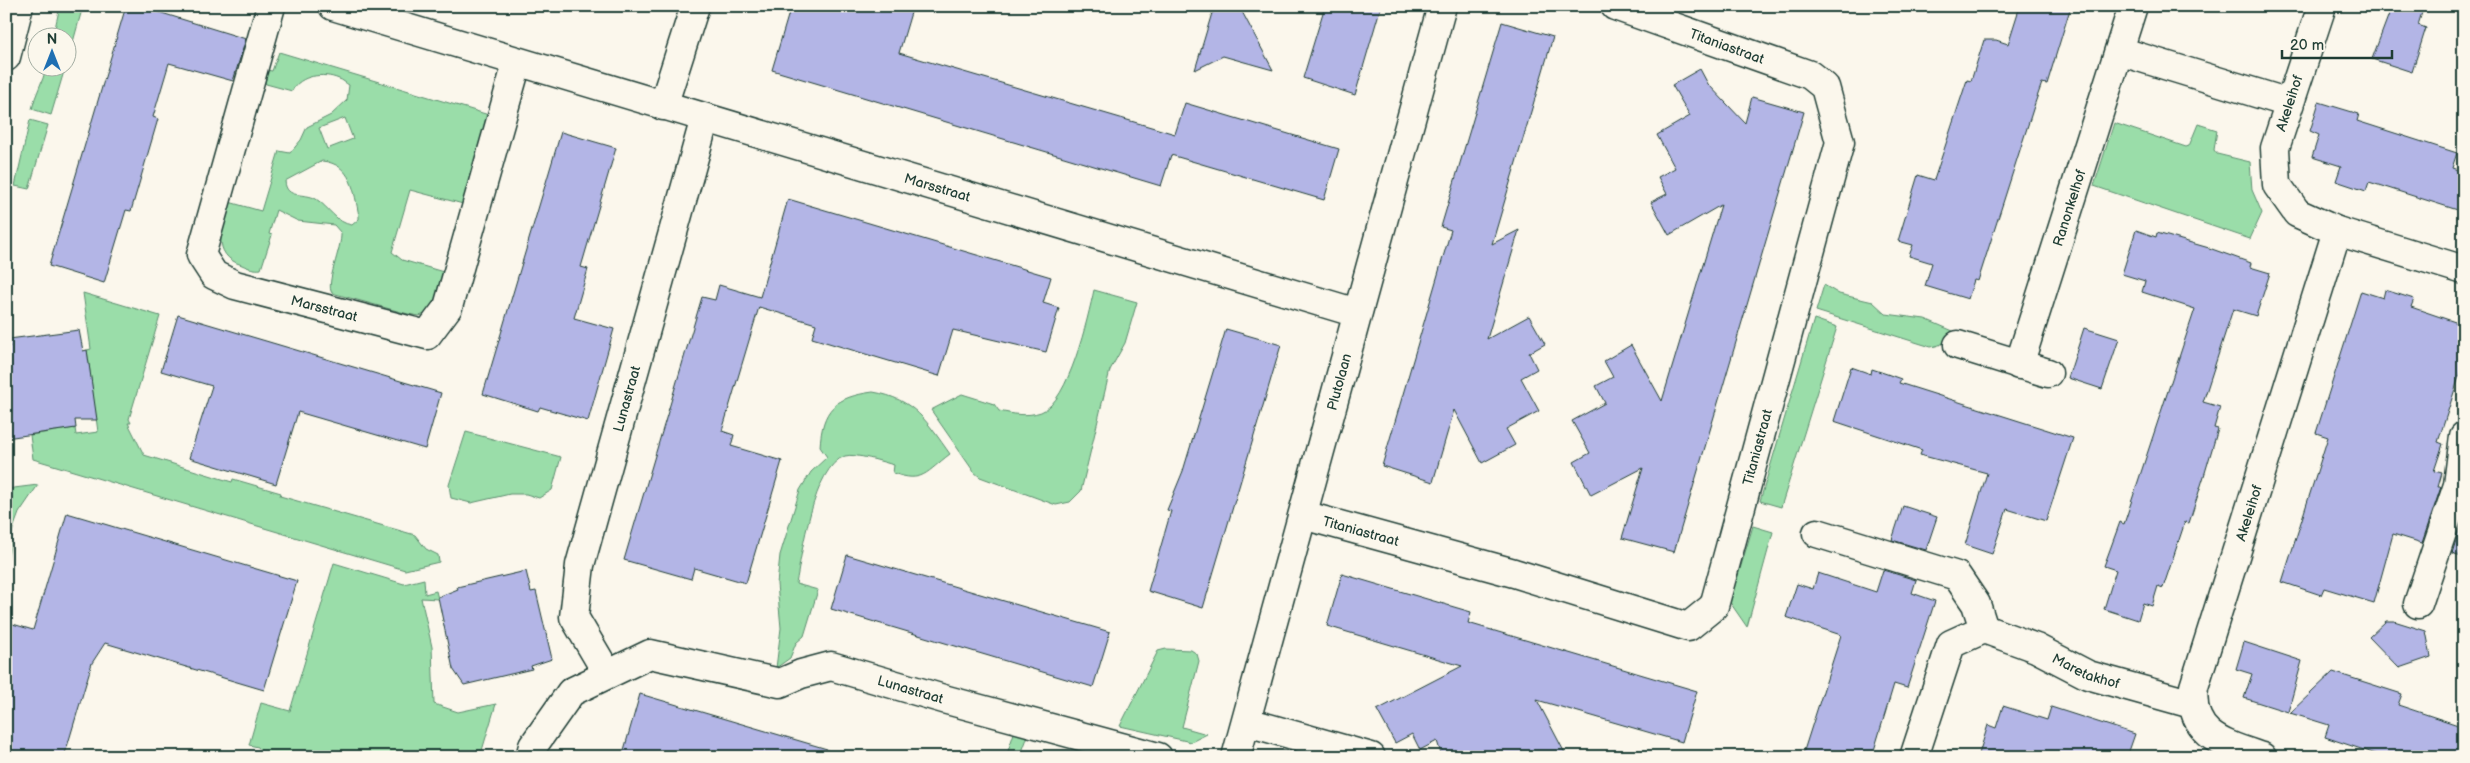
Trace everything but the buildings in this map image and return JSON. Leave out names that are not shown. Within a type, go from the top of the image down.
[{"type":"street","points":[[6,57],[19,6]]},
{"type":"street","name":"Marsstraat","points":[[271,6],[201,255],[214,275],[235,285],[427,335],[448,307],[517,63]]},
{"type":"street","name":"Marsstraat","points":[[333,6],[517,63],[1357,313]]},
{"type":"street","points":[[663,106],[694,6]]},
{"type":"street","name":"Plutolaan","points":[[1236,757],[1442,6]]},
{"type":"street","name":"Titaniastraat","points":[[1303,515],[1514,573],[1688,628],[1714,606],[1840,142],[1825,88],[1810,75],[1615,6]]},
{"type":"street","name":"Ranonkelhof","points":[[2019,364],[2133,6]]},
{"type":"street","name":"Akeleihof","points":[[2322,6],[2275,148],[2276,184],[2297,213],[2337,232],[2464,270]]},
{"type":"street","points":[[2118,51],[2289,103]]},
{"type":"street","name":"Lunastraat","points":[[607,673],[574,617],[580,565],[705,118]]},
{"type":"street","name":"Akeleihof","points":[[2192,704],[2197,677],[2337,232]]},
{"type":"street","points":[[1958,345],[2048,373]]},
{"type":"street","points":[[2418,604],[2458,485],[2464,436]]},
{"type":"street","points":[[1817,533],[1957,576],[1976,604],[1984,629],[1951,644],[1914,757]]},
{"type":"street","name":"Maretakhof","points":[[1984,629],[2036,648],[2088,675],[2192,704]]},
{"type":"street","name":"Lunastraat","points":[[530,757],[533,746],[571,692],[607,673],[650,654],[780,683],[802,674],[831,666],[947,700],[1158,757]]},
{"type":"street","points":[[2192,704],[2200,724],[2219,742],[2262,757]]},
{"type":"street","points":[[1247,722],[1371,757]]},
{"type":"green space","points":[[60,6],[83,6],[77,28],[55,28]]},
{"type":"green space","points":[[279,52],[489,115],[467,205],[410,190],[392,252],[402,260],[447,273],[448,278],[429,313],[419,316],[408,314],[332,293],[330,288],[332,274],[341,240],[341,233],[334,225],[298,221],[276,210],[269,234],[272,235],[261,269],[244,266],[225,254],[221,239],[229,202],[261,211],[279,151],[290,153],[301,140],[307,127],[331,115],[347,100],[349,85],[340,79],[312,76],[300,81],[292,91],[266,84],[264,81],[267,70],[272,71]],"holes":[[[345,118],[353,139],[327,149],[319,128]],[[322,161],[340,167],[350,180],[359,216],[359,219],[352,225],[341,221],[316,199],[292,193],[286,187],[285,181]]]},
{"type":"green space","points":[[43,78],[62,78],[51,115],[32,109]]},
{"type":"green space","points":[[30,120],[48,125],[29,189],[15,186]]},
{"type":"green space","points":[[2114,123],[2186,147],[2189,146],[2198,124],[2217,130],[2214,150],[2217,154],[2250,162],[2252,190],[2262,213],[2250,239],[2094,186]]},
{"type":"green space","points":[[1824,285],[1839,294],[1873,302],[1886,314],[1925,319],[1953,331],[1945,342],[1931,347],[1816,311]]},
{"type":"green space","points":[[1094,290],[1137,302],[1125,343],[1110,370],[1081,491],[1070,502],[1056,505],[980,477],[974,472],[931,410],[962,394],[994,404],[999,411],[1014,414],[1035,414],[1051,405],[1060,393],[1076,357]]},
{"type":"green space","points":[[83,293],[160,316],[129,419],[131,423],[128,423],[144,455],[232,482],[233,479],[281,493],[280,496],[415,535],[426,549],[438,555],[439,562],[405,570],[33,459],[30,435],[75,428],[76,435],[98,432],[87,350],[91,349]]},
{"type":"green space","points":[[1814,319],[1837,327],[1781,507],[1760,501]]},
{"type":"green space","points":[[873,392],[887,395],[910,406],[927,422],[950,454],[929,471],[918,477],[893,473],[894,465],[850,455],[834,463],[817,493],[811,512],[796,584],[818,590],[804,636],[796,643],[790,658],[776,668],[781,628],[777,584],[780,555],[800,490],[811,472],[827,457],[820,447],[821,434],[828,414],[833,407],[849,397]]},
{"type":"green space","points":[[466,432],[561,457],[552,490],[539,498],[526,494],[510,494],[471,503],[451,498],[449,485]]},
{"type":"green space","points":[[38,485],[19,513],[13,529],[6,569],[6,489]]},
{"type":"green space","points":[[1753,526],[1773,532],[1747,627],[1727,598],[1737,579]]},
{"type":"green space","points":[[334,563],[404,584],[424,579],[425,594],[436,591],[438,599],[421,598],[432,647],[434,704],[458,712],[496,704],[480,757],[266,757],[258,747],[249,745],[261,703],[290,711]]},
{"type":"green space","points":[[1166,649],[1191,650],[1197,654],[1199,661],[1182,727],[1207,734],[1191,742],[1120,726],[1158,651]]},
{"type":"green space","points":[[1015,730],[1029,733],[1020,757],[1006,757]]}]
